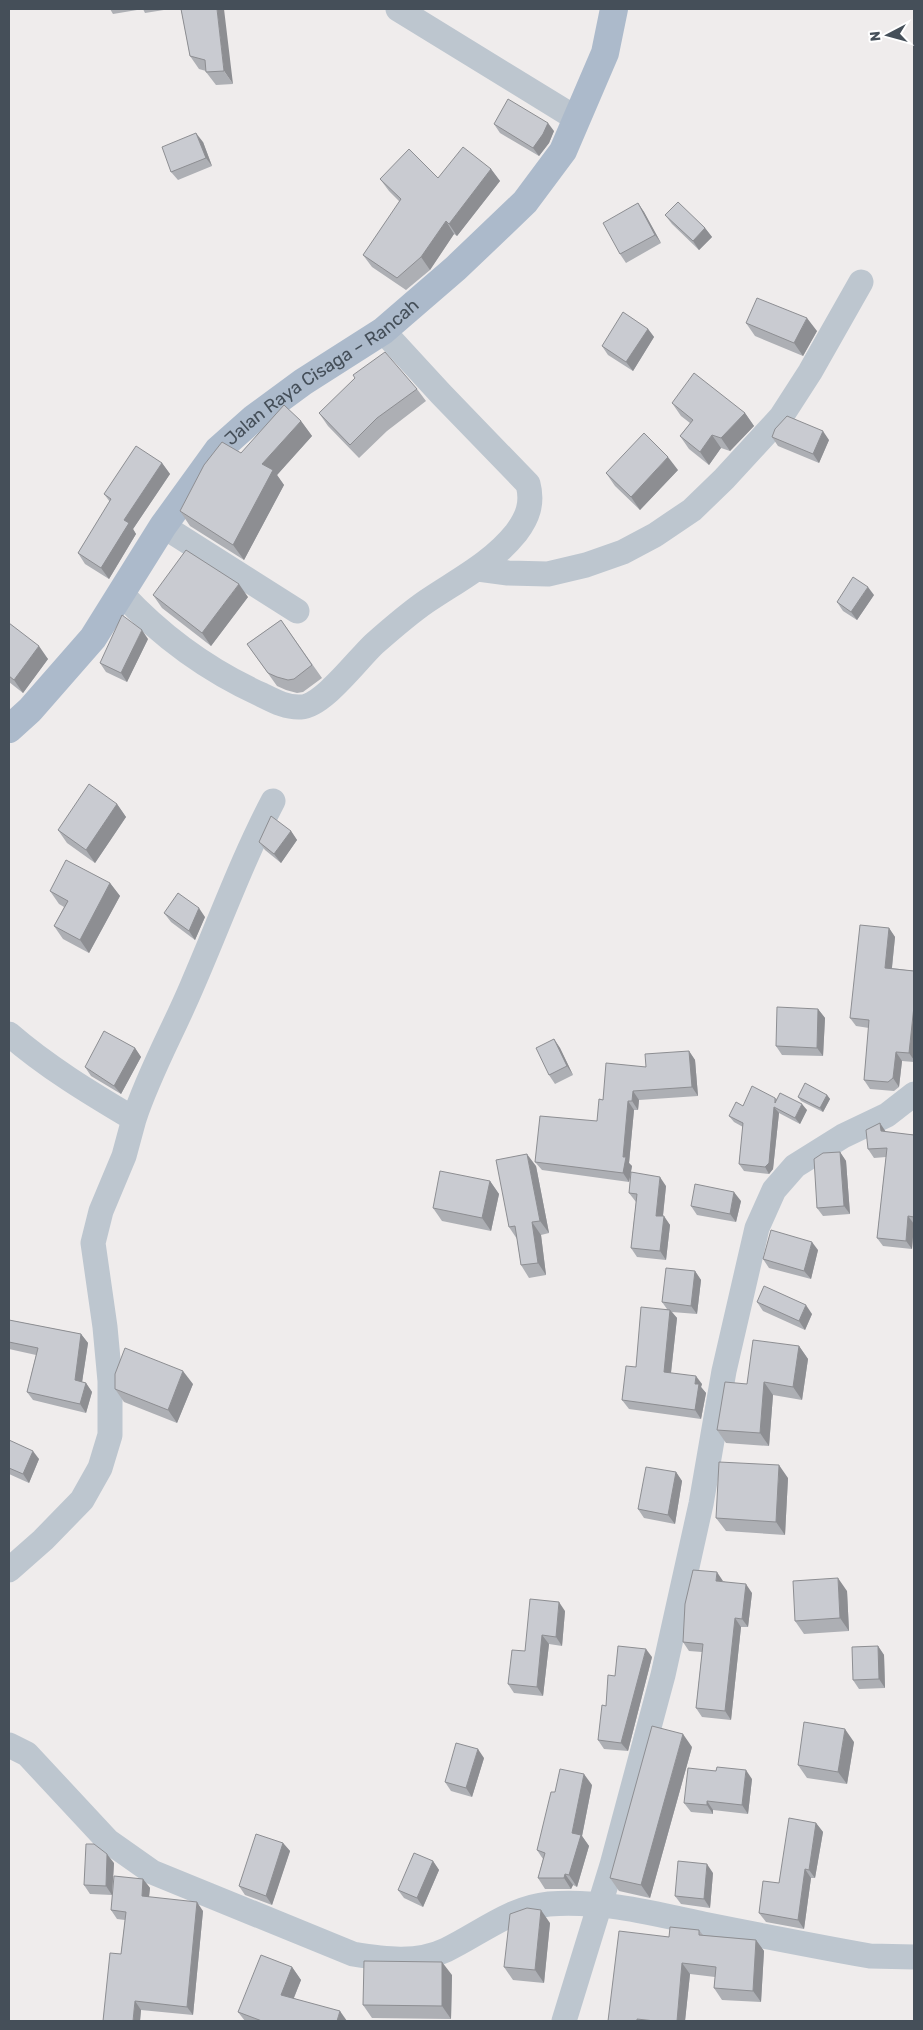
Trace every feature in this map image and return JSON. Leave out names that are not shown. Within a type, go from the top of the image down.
[{"type":"main road","name":"Jalan Raya Cisaga – Rancah","points":[[9,729],[30,710],[93,638],[163,526],[218,450],[254,418],[303,382],[383,331],[456,268],[525,202],[563,151],[605,53],[614,9]]},
{"type":"street","points":[[398,9],[577,119]]},
{"type":"street","points":[[478,569],[508,574],[548,574],[586,565],[623,552],[655,535],[692,510],[724,479],[781,416],[810,372],[861,282]]},
{"type":"street","points":[[122,594],[156,627],[193,657],[233,682],[282,705],[300,707],[313,704],[362,656],[412,613],[478,569],[506,544],[518,531],[530,510],[531,496],[528,484],[383,331]]},
{"type":"street","points":[[163,526],[297,611]]},
{"type":"street","points":[[9,1570],[43,1540],[82,1500],[100,1468],[110,1435],[110,1381],[106,1336],[93,1243],[101,1211],[124,1156],[134,1119],[149,1079],[191,988],[256,834],[273,800]]},
{"type":"street","points":[[9,1034],[32,1054],[82,1089],[134,1119]]},
{"type":"street","points":[[564,2021],[601,1904],[663,1675],[701,1504],[724,1371],[757,1228],[774,1190],[795,1166],[843,1136],[887,1115],[914,1094]]},
{"type":"street","points":[[9,1745],[27,1754],[108,1841],[152,1872],[354,1954],[384,1960],[416,1959],[445,1951],[495,1921],[524,1908],[549,1904],[601,1904],[870,1956],[914,1958]]},
{"type":"building","points":[[181,9],[217,9],[224,71],[206,72],[205,60],[190,56]]},
{"type":"building","points":[[508,99],[548,123],[533,148],[494,124]]},
{"type":"building","points":[[196,133],[206,158],[171,172],[162,147]]},
{"type":"building","points":[[463,147],[491,169],[449,224],[446,221],[421,257],[397,278],[363,255],[401,199],[380,179],[409,149],[438,178]]},
{"type":"building","points":[[678,202],[705,228],[693,241],[665,215]]},
{"type":"building","points":[[638,203],[655,235],[620,254],[603,223]]},
{"type":"building","points":[[757,298],[807,318],[794,343],[746,323]]},
{"type":"building","points":[[623,312],[648,329],[626,362],[602,346]]},
{"type":"building","points":[[385,352],[417,389],[377,418],[350,445],[319,413],[355,378],[353,375]]},
{"type":"building","points":[[694,373],[745,413],[721,438],[712,435],[700,452],[680,436],[693,420],[672,403]]},
{"type":"building","points":[[284,405],[301,421],[262,464],[273,470],[233,545],[180,511],[204,465],[222,442],[241,453]]},
{"type":"building","points":[[787,416],[823,431],[813,454],[772,437],[775,429]]},
{"type":"building","points":[[644,433],[668,457],[631,497],[606,473]]},
{"type":"building","points":[[136,446],[162,463],[124,520],[129,523],[101,568],[78,553],[111,499],[104,494]]},
{"type":"building","points":[[186,550],[239,584],[202,633],[153,595]]},
{"type":"building","points":[[853,577],[868,587],[851,612],[837,602]]},
{"type":"building","points":[[122,615],[142,630],[121,673],[100,663]]},
{"type":"building","points":[[281,620],[312,665],[294,679],[288,680],[268,673],[247,644]]},
{"type":"building","points":[[9,623],[39,646],[14,680],[9,676]]},
{"type":"building","points":[[89,784],[117,804],[86,850],[58,830]]},
{"type":"building","points":[[271,816],[291,831],[274,854],[259,842]]},
{"type":"building","points":[[66,860],[110,883],[80,940],[54,926],[68,901],[50,891]]},
{"type":"building","points":[[178,893],[199,908],[189,931],[164,913]]},
{"type":"building","points":[[860,925],[889,928],[885,968],[914,971],[914,1006],[909,1053],[896,1052],[893,1078],[888,1082],[864,1080],[869,1020],[850,1018]]},
{"type":"building","points":[[777,1007],[818,1009],[817,1048],[776,1046]]},
{"type":"building","points":[[104,1031],[135,1048],[114,1086],[85,1067]]},
{"type":"building","points":[[554,1039],[567,1066],[549,1075],[536,1048]]},
{"type":"building","points":[[689,1051],[692,1087],[633,1091],[632,1101],[628,1101],[623,1157],[626,1157],[623,1173],[535,1162],[540,1116],[597,1121],[599,1099],[603,1100],[606,1063],[646,1067],[645,1054]]},
{"type":"building","points":[[805,1083],[827,1095],[820,1108],[798,1097]]},
{"type":"building","points":[[752,1086],[775,1098],[775,1103],[780,1093],[802,1104],[795,1118],[774,1107],[769,1163],[765,1167],[739,1164],[743,1123],[729,1116],[736,1102],[743,1106]]},
{"type":"building","points":[[880,1123],[881,1131],[914,1135],[914,1217],[908,1216],[906,1241],[877,1238],[887,1148],[868,1149],[866,1130]]},
{"type":"building","points":[[840,1152],[844,1206],[817,1208],[814,1159],[823,1153]]},
{"type":"building","points":[[527,1154],[540,1221],[532,1222],[538,1263],[521,1265],[515,1226],[509,1227],[496,1160]]},
{"type":"building","points":[[440,1171],[490,1181],[482,1218],[433,1208]]},
{"type":"building","points":[[631,1172],[660,1177],[656,1216],[664,1216],[660,1251],[631,1248],[637,1194],[629,1193]]},
{"type":"building","points":[[695,1184],[734,1192],[730,1214],[691,1206]]},
{"type":"building","points":[[771,1230],[812,1242],[804,1271],[763,1259]]},
{"type":"building","points":[[666,1268],[695,1271],[691,1306],[662,1302]]},
{"type":"building","points":[[764,1286],[806,1305],[799,1321],[757,1302]]},
{"type":"building","points":[[641,1307],[670,1310],[664,1372],[696,1376],[695,1384],[699,1384],[695,1410],[622,1400],[626,1366],[636,1367]]},
{"type":"building","points":[[9,1320],[81,1334],[75,1380],[86,1383],[80,1404],[27,1392],[38,1348],[9,1342]]},
{"type":"building","points":[[753,1340],[799,1346],[793,1387],[764,1382],[760,1433],[717,1430],[725,1382],[747,1384]]},
{"type":"building","points":[[125,1348],[183,1371],[168,1410],[115,1389],[115,1374]]},
{"type":"building","points":[[9,1440],[33,1451],[23,1474],[9,1468]]},
{"type":"building","points":[[719,1462],[779,1465],[776,1522],[716,1518]]},
{"type":"building","points":[[646,1467],[676,1472],[668,1515],[638,1509]]},
{"type":"building","points":[[693,1570],[717,1572],[716,1581],[746,1584],[742,1619],[735,1618],[725,1711],[696,1708],[703,1644],[683,1642],[685,1604]]},
{"type":"building","points":[[838,1578],[840,1618],[795,1621],[793,1581]]},
{"type":"building","points":[[530,1599],[559,1602],[556,1637],[542,1635],[537,1687],[508,1684],[512,1650],[525,1651]]},
{"type":"building","points":[[618,1646],[646,1649],[621,1743],[598,1740],[602,1705],[606,1706],[608,1675],[615,1676]]},
{"type":"building","points":[[878,1646],[879,1679],[853,1680],[852,1647]]},
{"type":"building","points":[[804,1722],[845,1729],[838,1772],[798,1765]]},
{"type":"building","points":[[652,1726],[683,1734],[641,1885],[610,1878]]},
{"type":"building","points":[[456,1743],[478,1749],[466,1788],[445,1782]]},
{"type":"building","points":[[717,1767],[746,1770],[742,1805],[707,1801],[707,1805],[684,1803],[688,1768],[716,1771]]},
{"type":"building","points":[[560,1769],[584,1774],[572,1833],[581,1835],[569,1875],[565,1874],[564,1878],[538,1878],[545,1853],[537,1850],[551,1792],[555,1792]]},
{"type":"building","points":[[789,1818],[816,1823],[809,1870],[805,1869],[798,1920],[759,1913],[763,1881],[779,1883]]},
{"type":"building","points":[[256,1834],[283,1843],[266,1896],[239,1886]]},
{"type":"building","points":[[86,1844],[94,1844],[107,1854],[106,1886],[84,1885]]},
{"type":"building","points":[[414,1853],[433,1861],[417,1898],[398,1890]]},
{"type":"building","points":[[678,1861],[707,1864],[704,1899],[675,1896]]},
{"type":"building","points":[[114,1876],[143,1879],[142,1896],[197,1902],[187,2007],[135,2001],[133,2021],[103,2021],[110,1953],[121,1954],[126,1912],[111,1910]]},
{"type":"building","points":[[527,1908],[541,1910],[535,1970],[504,1967],[510,1914]]},
{"type":"building","points":[[670,1927],[699,1930],[699,1935],[756,1940],[753,1991],[714,1988],[716,1967],[682,1963],[677,2021],[637,2019],[637,2021],[608,2021],[619,1931],[669,1937]]},
{"type":"building","points":[[261,1955],[292,1967],[281,1995],[340,2011],[337,2021],[262,2021],[238,2012]]},
{"type":"building","points":[[364,1961],[442,1962],[442,2006],[363,2005]]}]
